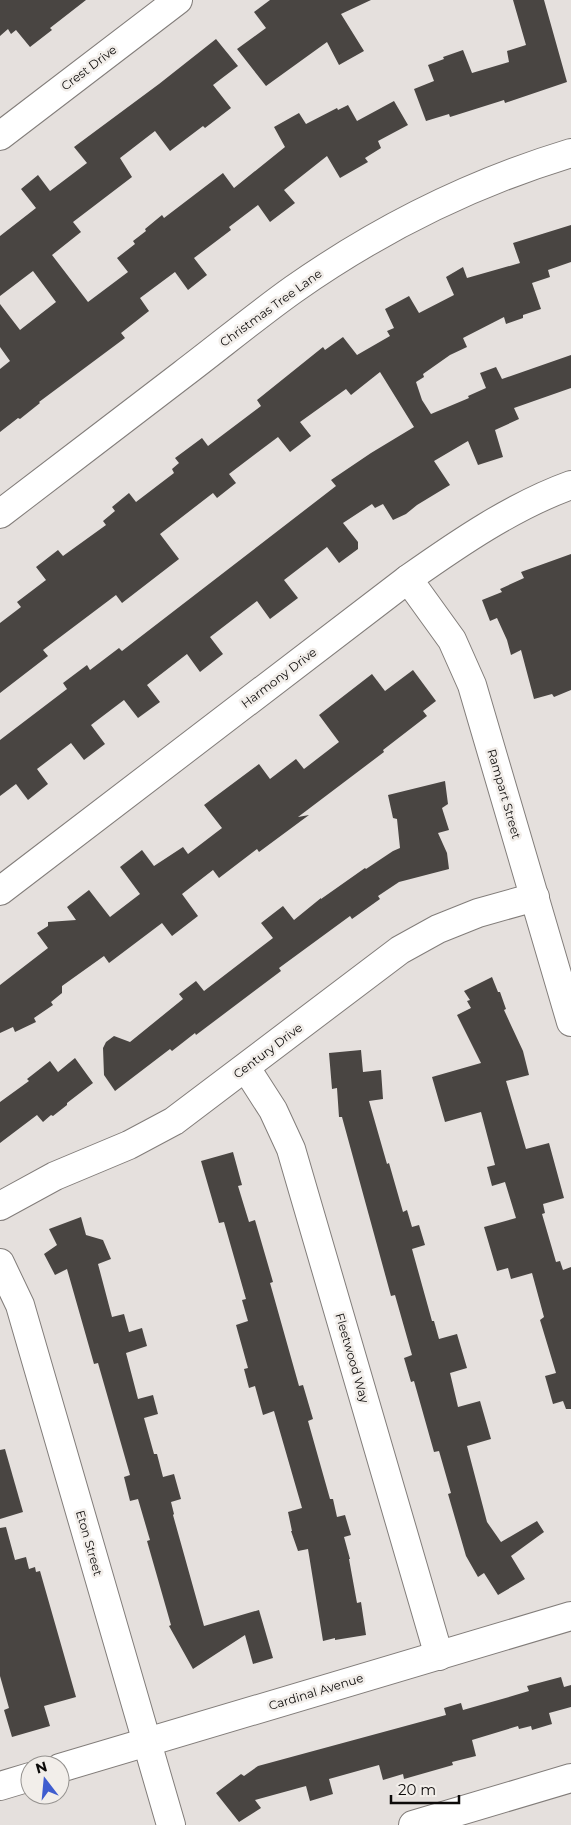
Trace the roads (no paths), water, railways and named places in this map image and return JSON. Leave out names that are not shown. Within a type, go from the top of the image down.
[{"type":"street","name":"Crest Drive","points":[[0,136],[178,0]]},
{"type":"street","name":"Christmas Tree Lane","points":[[0,514],[294,289],[349,252],[422,212],[483,184],[571,153]]},
{"type":"street","name":"Harmony Drive","points":[[0,891],[408,579],[458,543],[512,513],[571,485]]},
{"type":"street","name":"Rampart Street","points":[[408,579],[452,640],[472,685],[571,1022]]},
{"type":"street","name":"Century Drive","points":[[0,1206],[55,1176],[130,1145],[174,1121],[400,950],[438,929],[478,913],[535,897]]},
{"type":"street","name":"Fleetwood Way","points":[[246,1068],[273,1110],[291,1149],[439,1656]]},
{"type":"street","name":"Eton Street","points":[[0,1264],[20,1306],[171,1825]]},
{"type":"street","name":"Cardinal Avenue","points":[[70,1765],[571,1616]]},
{"type":"street","points":[[413,1825],[571,1778]]},
{"type":"street","points":[[0,1786],[20,1780]]}]
